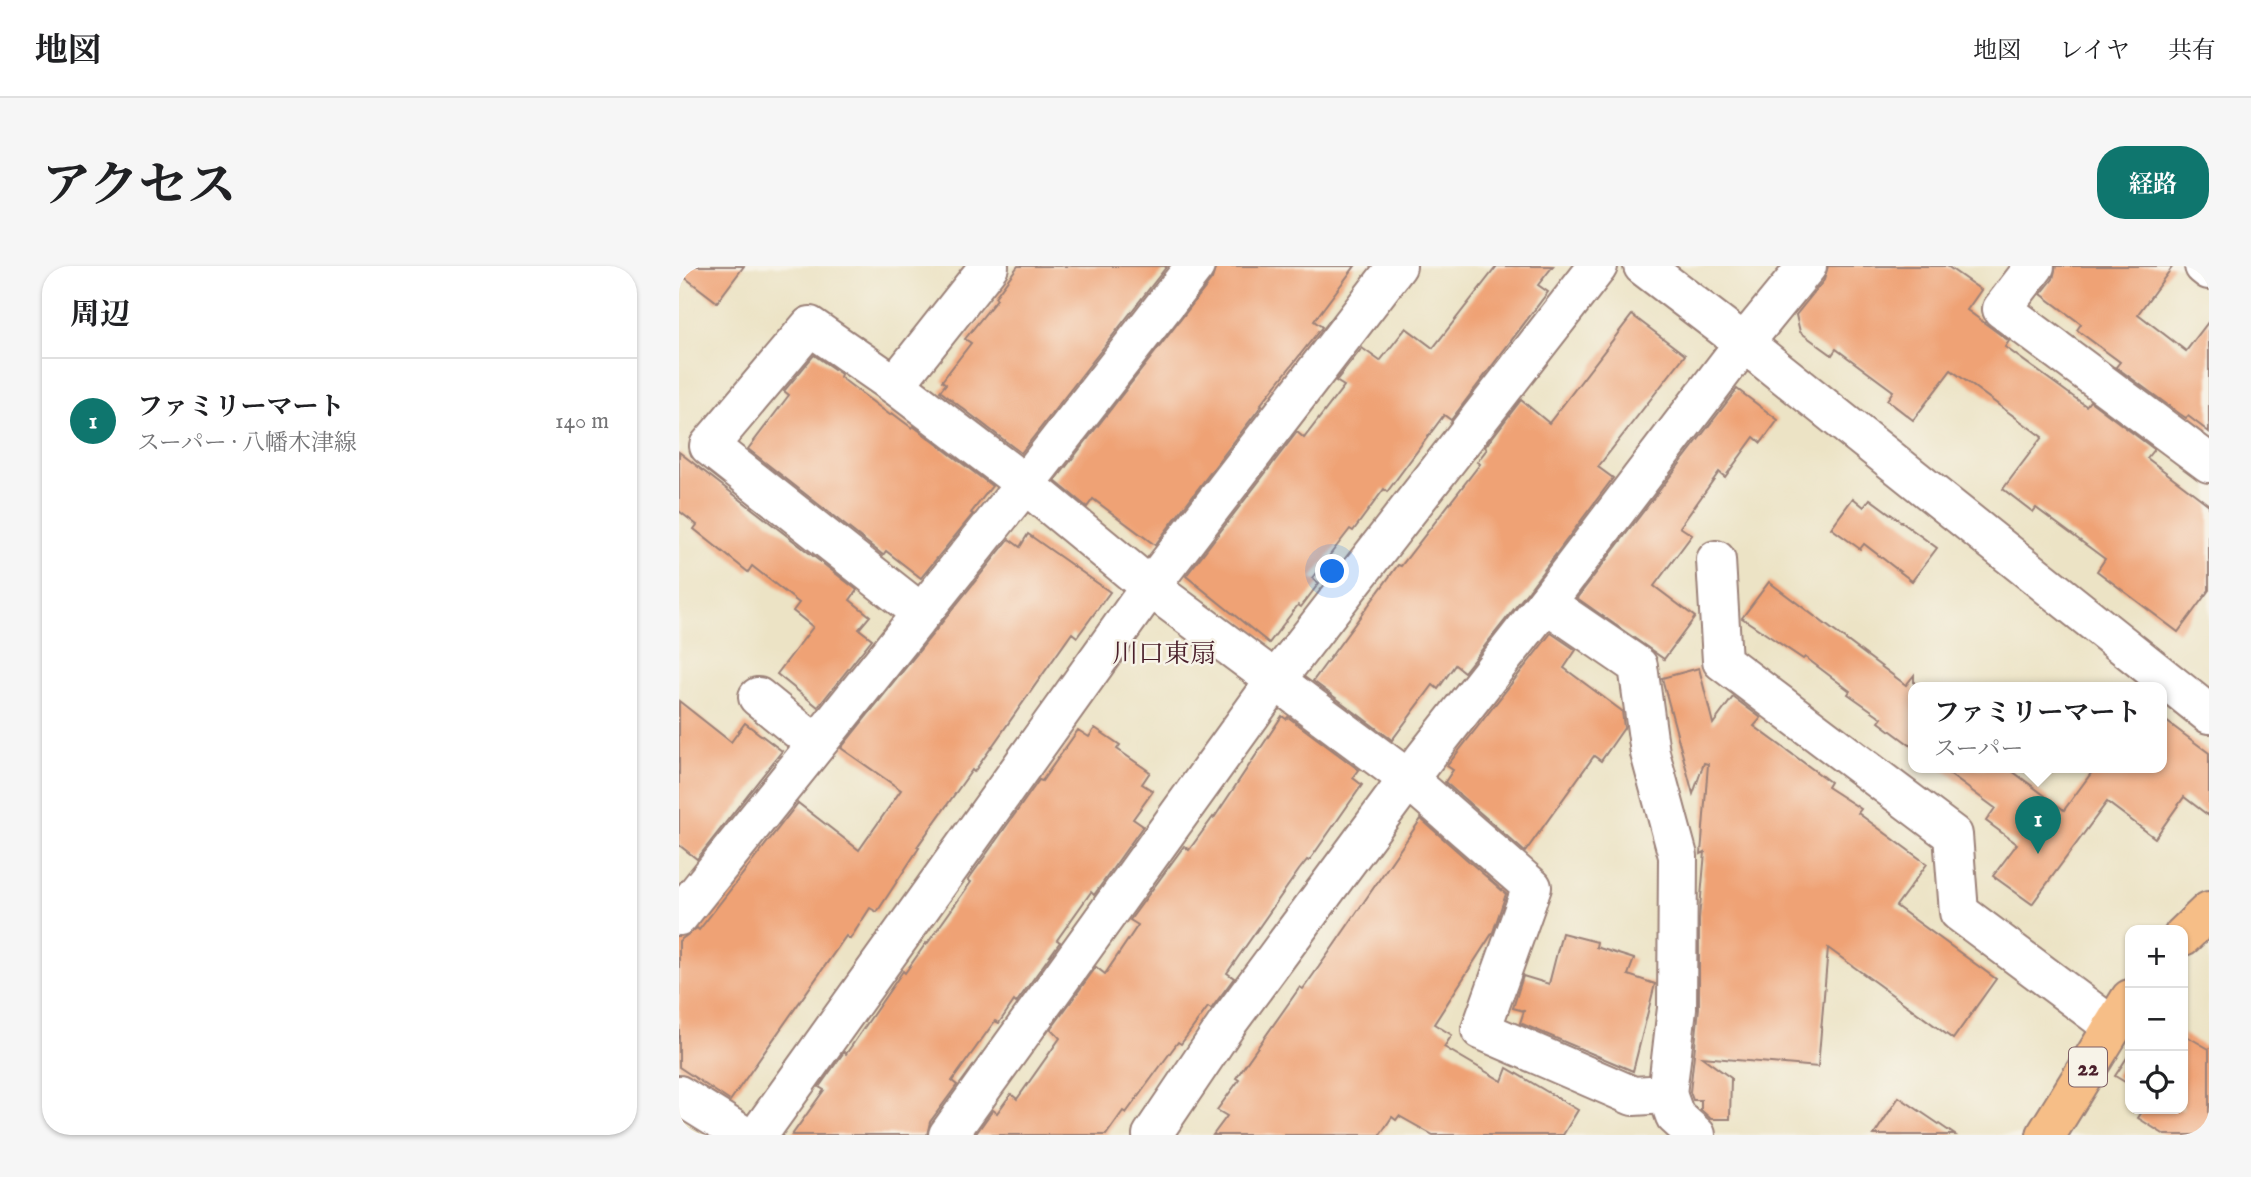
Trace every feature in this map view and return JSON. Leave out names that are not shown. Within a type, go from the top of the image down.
[{"type":"main road","points":[[2188,931],[2209,911]]},
{"type":"main road","name":"22","points":[[2046,1135],[2122,1013]]},
{"type":"street","points":[[895,385],[989,266]]},
{"type":"street","points":[[679,916],[1025,484],[1195,266]]},
{"type":"street","points":[[758,1135],[1150,587],[1397,266]]},
{"type":"street","points":[[948,1135],[1275,681],[1598,266]]},
{"type":"street","points":[[1643,266],[1744,343],[2209,714]]},
{"type":"street","points":[[1152,1135],[1229,1021],[1408,779],[1744,343],[1807,266]]},
{"type":"street","points":[[2035,266],[2002,309],[2209,463]]},
{"type":"street","points":[[2204,266],[2209,270]]},
{"type":"street","points":[[921,613],[709,446],[810,326],[895,385],[1025,484],[1150,587],[1408,779],[1532,887],[1481,1030],[1633,1096],[1667,1094]]},
{"type":"street","points":[[1716,560],[1722,661],[1953,835],[1959,912],[2122,1013]]},
{"type":"street","points":[[1546,603],[1638,666],[1650,754],[1678,856],[1677,1008],[1667,1094],[1675,1115],[1696,1135]]},
{"type":"street","points":[[758,697],[816,744]]},
{"type":"street","points":[[679,1095],[743,1135]]},
{"type":"building","points":[[679,266],[744,266],[717,302],[679,273]]},
{"type":"building","points":[[1018,266],[1167,266],[1021,453],[940,391],[946,384],[942,381],[971,343],[965,339],[997,299],[995,297]]},
{"type":"building","points":[[1216,266],[1355,266],[1314,321],[1322,327],[1155,545],[1093,499],[1087,507],[1055,481],[1212,279]]},
{"type":"building","points":[[1497,266],[1553,266],[1538,285],[1548,292],[1451,420],[1444,415],[1387,492],[1384,489],[1353,531],[1350,529],[1312,578],[1319,583],[1269,643],[1186,576],[1297,432],[1304,438],[1344,386],[1336,381],[1362,348],[1380,361],[1406,328],[1433,348]]},
{"type":"building","points":[[1828,266],[1947,266],[1981,290],[1967,310],[2009,341],[2005,347],[2086,406],[2090,401],[2154,449],[2147,458],[2209,505],[2209,590],[2178,632],[2097,571],[2105,559],[2036,508],[2033,512],[2003,489],[2042,437],[1951,370],[1913,420],[1887,400],[1893,391],[1836,349],[1832,355],[1800,332],[1796,315],[1824,280]]},
{"type":"building","points":[[2056,266],[2173,266],[2138,314],[2186,351],[2209,321],[2209,432],[2116,367],[2120,362],[2077,330],[2081,324],[2041,294],[2053,279]]},
{"type":"building","points":[[1632,315],[1685,355],[1598,467],[1613,478],[1529,590],[1464,672],[1455,665],[1438,689],[1433,685],[1392,740],[1313,681],[1398,565],[1401,566],[1480,464],[1477,462],[1487,449],[1485,447],[1521,400],[1549,423]]},
{"type":"building","points":[[814,355],[890,415],[892,413],[912,428],[913,426],[992,486],[921,578],[886,551],[883,555],[748,449],[789,395],[784,391]]},
{"type":"building","points":[[1737,389],[1778,420],[1761,443],[1754,437],[1725,477],[1719,472],[1680,527],[1692,535],[1654,586],[1695,617],[1664,659],[1577,598]]},
{"type":"building","points":[[679,452],[857,590],[850,600],[870,616],[859,629],[872,639],[818,707],[777,674],[813,627],[793,611],[799,603],[752,566],[748,572],[694,529],[697,525],[679,511]]},
{"type":"building","points":[[1853,498],[1864,507],[1870,499],[1937,548],[1912,581],[1864,544],[1860,549],[1831,528]]},
{"type":"building","points":[[1028,534],[1110,592],[1077,637],[1072,633],[974,772],[972,770],[917,847],[919,848],[877,912],[870,908],[850,939],[846,936],[730,1101],[679,1067],[679,941],[697,928],[699,930],[798,803],[859,850],[901,790],[841,748],[1009,539],[1020,547]]},
{"type":"building","points":[[1769,582],[1906,685],[1908,682],[1908,744],[1879,722],[1882,718],[1848,694],[1850,691],[1805,657],[1803,659],[1742,618]]},
{"type":"building","points":[[1551,633],[1576,650],[1564,668],[1622,711],[1624,728],[1601,761],[1594,756],[1525,852],[1445,782],[1453,770],[1447,766]]},
{"type":"building","points":[[1699,668],[1713,724],[1733,697],[1761,718],[1754,726],[1830,782],[1827,787],[1861,809],[1858,813],[1927,864],[1896,906],[1996,979],[1953,1039],[1828,948],[1818,1067],[1702,1057],[1731,1078],[1730,1119],[1711,1119],[1701,1110],[1701,1100],[1693,1100],[1690,1092],[1699,1008],[1699,919],[1705,852],[1701,854],[1708,764],[1704,763],[1693,794],[1662,678]]},
{"type":"building","points":[[679,701],[731,742],[745,723],[782,751],[697,859],[679,845]]},
{"type":"building","points":[[1282,716],[1286,719],[1288,717],[1359,770],[1353,778],[1362,785],[1227,973],[1234,978],[1211,1009],[1208,1007],[1181,1044],[1178,1042],[1126,1113],[1123,1111],[1106,1135],[975,1135],[993,1110],[997,1113],[1011,1094],[1017,1099],[1060,1038],[1051,1029],[1096,967],[1105,974],[1138,925],[1130,920],[1184,846],[1189,850],[1214,818]]},
{"type":"building","points":[[2167,722],[2209,753],[2209,816],[2184,797],[2155,838],[2107,802],[2032,904],[1993,876],[2017,844],[1986,821],[1995,808],[1948,773],[2015,773],[2064,810],[2091,773],[2167,773]]},
{"type":"building","points":[[1095,728],[1120,745],[1117,749],[1150,772],[1142,784],[1153,791],[1133,819],[1143,826],[1094,895],[1091,892],[1057,940],[1060,942],[1016,1003],[1014,1001],[999,1023],[995,1021],[952,1081],[957,1085],[930,1122],[927,1135],[792,1135],[824,1090],[819,1087],[844,1052],[846,1054],[903,971],[905,973],[927,944],[971,882],[968,880],[1039,780],[1042,781],[1078,730],[1089,737]]},
{"type":"building","points":[[1421,819],[1506,894],[1493,932],[1434,1024],[1452,1035],[1444,1047],[1502,1081],[1507,1068],[1578,1110],[1563,1135],[1433,1135],[1399,1116],[1396,1120],[1392,1117],[1380,1135],[1213,1135],[1227,1116],[1217,1110],[1239,1080],[1236,1078],[1300,987],[1303,989],[1328,954]]},
{"type":"building","points":[[1562,933],[1597,942],[1596,947],[1634,959],[1628,975],[1655,984],[1633,1071],[1520,1023],[1524,1011],[1513,1008],[1523,976],[1549,984]]},
{"type":"building","points":[[2188,1037],[2209,1049],[2209,1135],[2165,1135],[2138,1118],[2141,1114],[2188,1114]]},
{"type":"building","points":[[2125,1061],[2125,1082],[2115,1076]]},
{"type":"building","points":[[1899,1097],[1955,1135],[1874,1135]]},
{"type":"place","name":"ファミリーマート","points":[[2038,854]]},
{"type":"district","name":"川口東扇","points":[[1164,653]]}]
